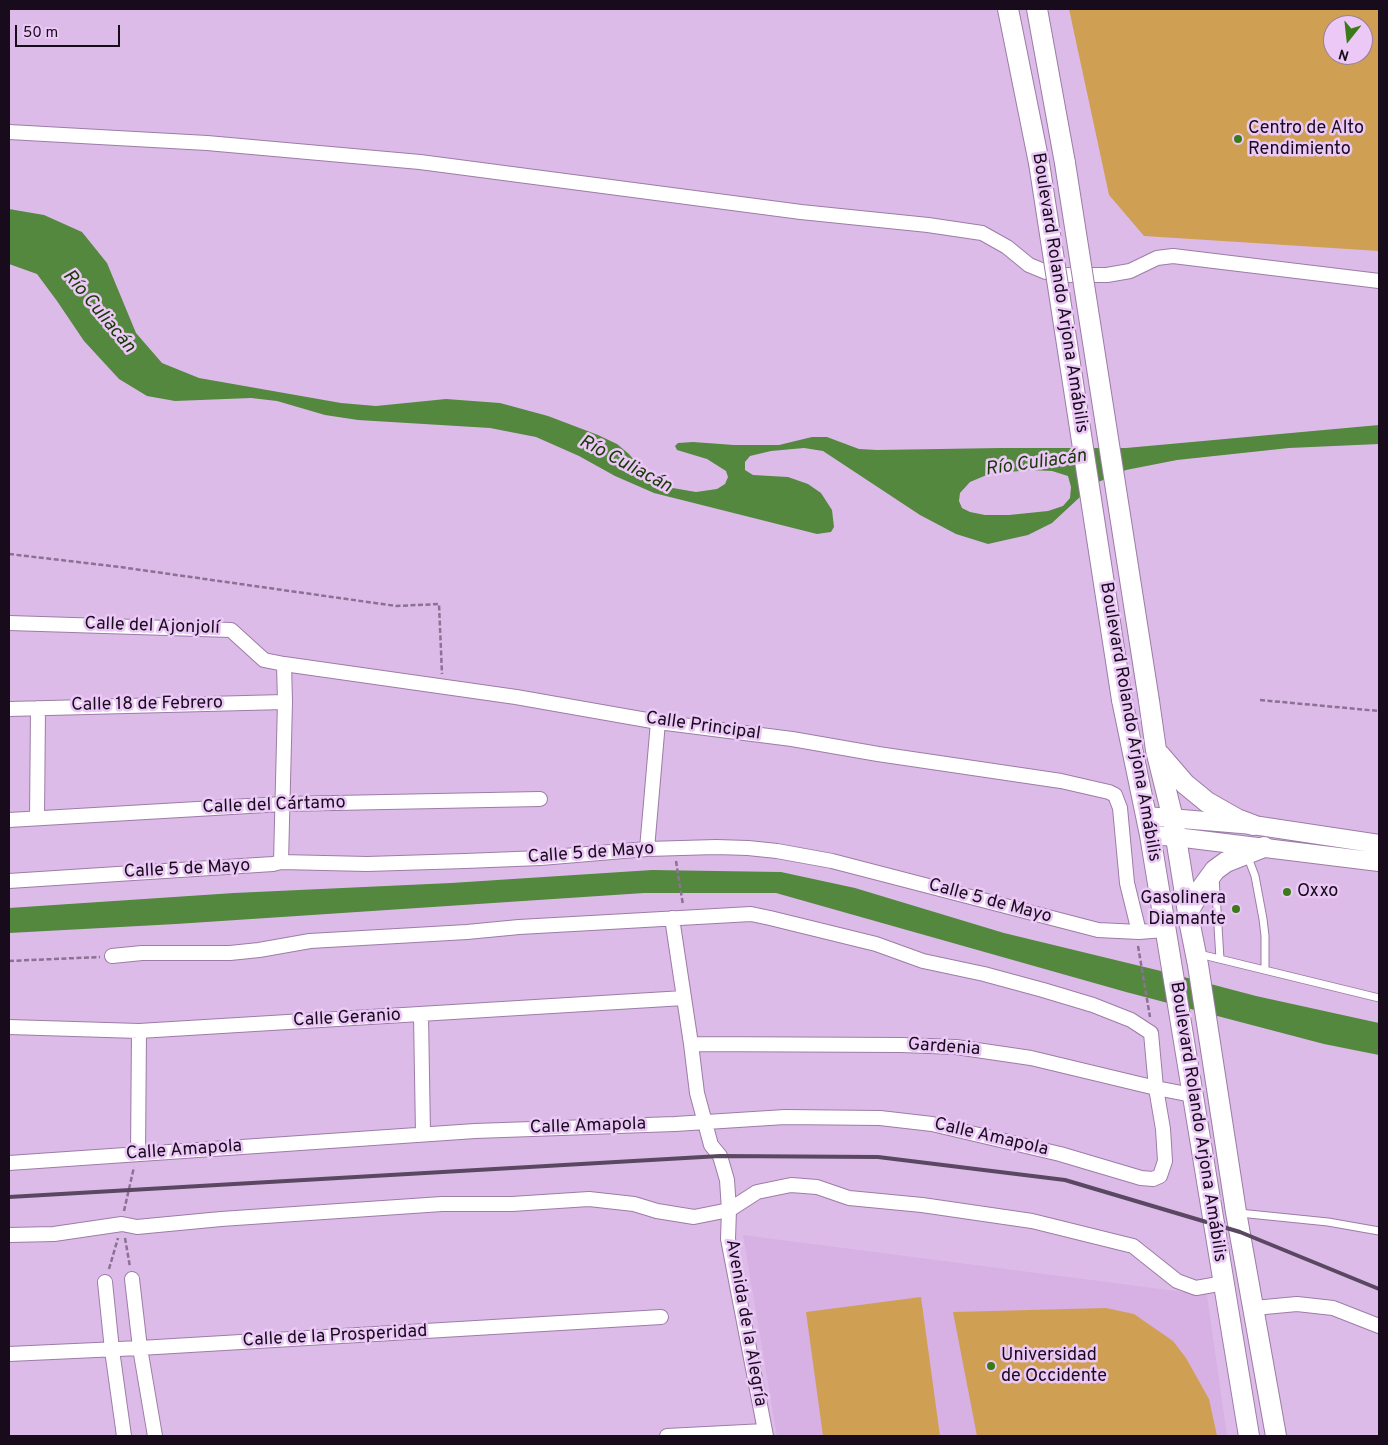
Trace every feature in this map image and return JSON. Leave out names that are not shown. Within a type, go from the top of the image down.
[{"type":"main road","name":"Boulevard Rolando Arjona Amábilis","points":[[1008,9],[1039,163],[1122,700],[1148,826],[1249,1436]]},
{"type":"main road","name":"Boulevard Rolando Arjona Amábilis","points":[[1036,9],[1065,163],[1156,750],[1174,828],[1197,959],[1236,1212],[1276,1436]]},
{"type":"main road","points":[[1156,750],[1185,784],[1207,802],[1252,825]]},
{"type":"main road","points":[[1188,912],[1201,889],[1215,870],[1226,862],[1264,850]]},
{"type":"street","points":[[9,132],[207,143],[420,162],[801,212],[928,225],[982,233],[1007,247],[1036,268],[1060,275],[1107,275],[1130,271],[1157,258],[1173,256],[1379,281]]},
{"type":"street","name":"Calle del Ajonjolí","points":[[9,623],[231,630],[264,660],[284,664]]},
{"type":"street","points":[[281,862],[285,702],[284,664]]},
{"type":"street","name":"Calle Principal","points":[[284,664],[516,696],[658,722],[792,739],[878,754],[1061,781],[1109,792],[1115,795],[1118,801],[1127,883],[1139,938]]},
{"type":"street","name":"Calle 18 de Febrero","points":[[9,709],[285,702]]},
{"type":"street","points":[[37,818],[38,708]]},
{"type":"street","points":[[647,849],[658,722]]},
{"type":"street","name":"Calle del Cártamo","points":[[9,820],[283,804],[540,799]]},
{"type":"street","points":[[1148,826],[1174,828],[1252,825],[1379,844]]},
{"type":"street","points":[[1174,828],[1264,850],[1379,862]]},
{"type":"street","points":[[1264,850],[1282,830]]},
{"type":"street","name":"Calle 5 de Mayo","points":[[9,881],[274,864],[281,862],[367,864],[541,858],[647,849],[748,848],[832,861],[1098,930],[1139,938],[1164,930]]},
{"type":"street","points":[[112,956],[142,953],[230,953],[310,941],[751,914],[876,944],[923,960],[984,974],[1094,1005],[1131,1020],[1151,1032],[1156,1088]]},
{"type":"street","name":"Avenida de la Alegría","points":[[672,918],[697,1093],[704,1122],[712,1145],[720,1156],[727,1180],[728,1240],[765,1434]]},
{"type":"street","name":"Calle Geranio","points":[[9,1027],[139,1031],[684,998]]},
{"type":"street","points":[[421,1015],[423,1134]]},
{"type":"street","points":[[138,1154],[139,1031]]},
{"type":"street","name":"Gardenia","points":[[691,1044],[956,1047],[1030,1058],[1156,1088],[1192,1094]]},
{"type":"street","name":"Calle Amapola","points":[[9,1163],[423,1134],[613,1127],[786,1117],[902,1120],[932,1124],[1016,1143],[1141,1178],[1153,1179],[1160,1176],[1165,1161],[1163,1129],[1156,1088]]},
{"type":"street","points":[[9,1236],[54,1234],[122,1224],[137,1227],[221,1219],[442,1204],[512,1204],[589,1199],[634,1204],[656,1211],[694,1217],[729,1210],[756,1192],[791,1185],[817,1187],[849,1198],[922,1205],[1050,1226],[1134,1246],[1177,1281],[1196,1288],[1224,1283]]},
{"type":"street","points":[[132,1278],[140,1348],[155,1436]]},
{"type":"street","points":[[105,1282],[124,1436]]},
{"type":"street","points":[[1254,1308],[1297,1304],[1334,1308],[1379,1326]]},
{"type":"street","name":"Calle de la Prosperidad","points":[[9,1354],[112,1350],[661,1317]]},
{"type":"street","points":[[667,1436],[765,1434]]},
{"type":"lane","points":[[1264,850],[1255,876],[1265,936],[1265,970]]},
{"type":"lane","points":[[1215,870],[1220,959]]},
{"type":"lane","points":[[1197,959],[1220,959],[1379,998]]},
{"type":"lane","points":[[1236,1212],[1328,1222],[1379,1231]]},
{"type":"path","points":[[9,554],[120,567],[396,606],[439,604],[442,686]]},
{"type":"path","points":[[1260,700],[1379,711]]},
{"type":"path","points":[[676,862],[684,908]]},
{"type":"path","points":[[1139,938],[1151,1022]]},
{"type":"path","points":[[9,961],[112,956]]},
{"type":"path","points":[[122,1224],[132,1278]]},
{"type":"shaded area","name":"Centro de Alto Rendimiento","points":[[1069,9],[1379,9],[1379,251],[1144,236],[1109,195]]},
{"type":"shaded area","name":"Universidad de Occidente","points":[[743,1235],[1207,1295],[1227,1436],[777,1436]]},
{"type":"shaded area","points":[[921,1297],[940,1436],[823,1436],[806,1312]]},
{"type":"shaded area","points":[[1106,1308],[1134,1314],[1173,1341],[1186,1358],[1209,1399],[1217,1436],[977,1436],[953,1312]]},
{"type":"water","name":"Río Culiacán","points":[[9,209],[44,215],[82,232],[107,263],[136,333],[162,363],[199,378],[341,403],[376,406],[446,399],[500,403],[548,416],[598,435],[617,444],[629,454],[645,473],[667,487],[696,492],[717,489],[725,484],[728,477],[726,471],[707,459],[677,450],[675,446],[678,443],[779,445],[812,437],[827,437],[859,449],[877,450],[1126,448],[1379,425],[1379,444],[1289,448],[1177,460],[1126,470],[1094,484],[1052,523],[1028,535],[988,544],[956,534],[920,515],[823,451],[804,448],[771,451],[750,456],[745,462],[745,470],[753,475],[788,477],[808,484],[821,493],[832,510],[834,527],[831,532],[817,534],[654,493],[536,437],[490,428],[358,420],[325,415],[277,401],[251,398],[175,401],[147,396],[119,379],[84,341],[37,274],[9,264]],"holes":[[[1030,470],[1052,471],[1068,476],[1071,487],[1070,498],[1063,506],[1048,511],[1009,515],[985,515],[962,508],[959,501],[960,493],[970,482],[989,474]]]},
{"type":"water","points":[[652,870],[781,872],[855,888],[1004,933],[1256,996],[1379,1023],[1379,1055],[1324,1044],[1126,992],[776,893],[644,893],[176,924],[9,933],[9,908],[234,893],[451,883]]},
{"type":"railway","points":[[9,1197],[720,1156],[878,1157],[1065,1180],[1240,1232],[1379,1289]]},
{"type":"place","name":"Centro de Alto Rendimiento","points":[[1238,139]]},
{"type":"place","name":"Oxxo","points":[[1287,892]]},
{"type":"place","name":"Gasolinera Diamante","points":[[1236,909]]},
{"type":"place","name":"Universidad de Occidente","points":[[991,1366]]}]
